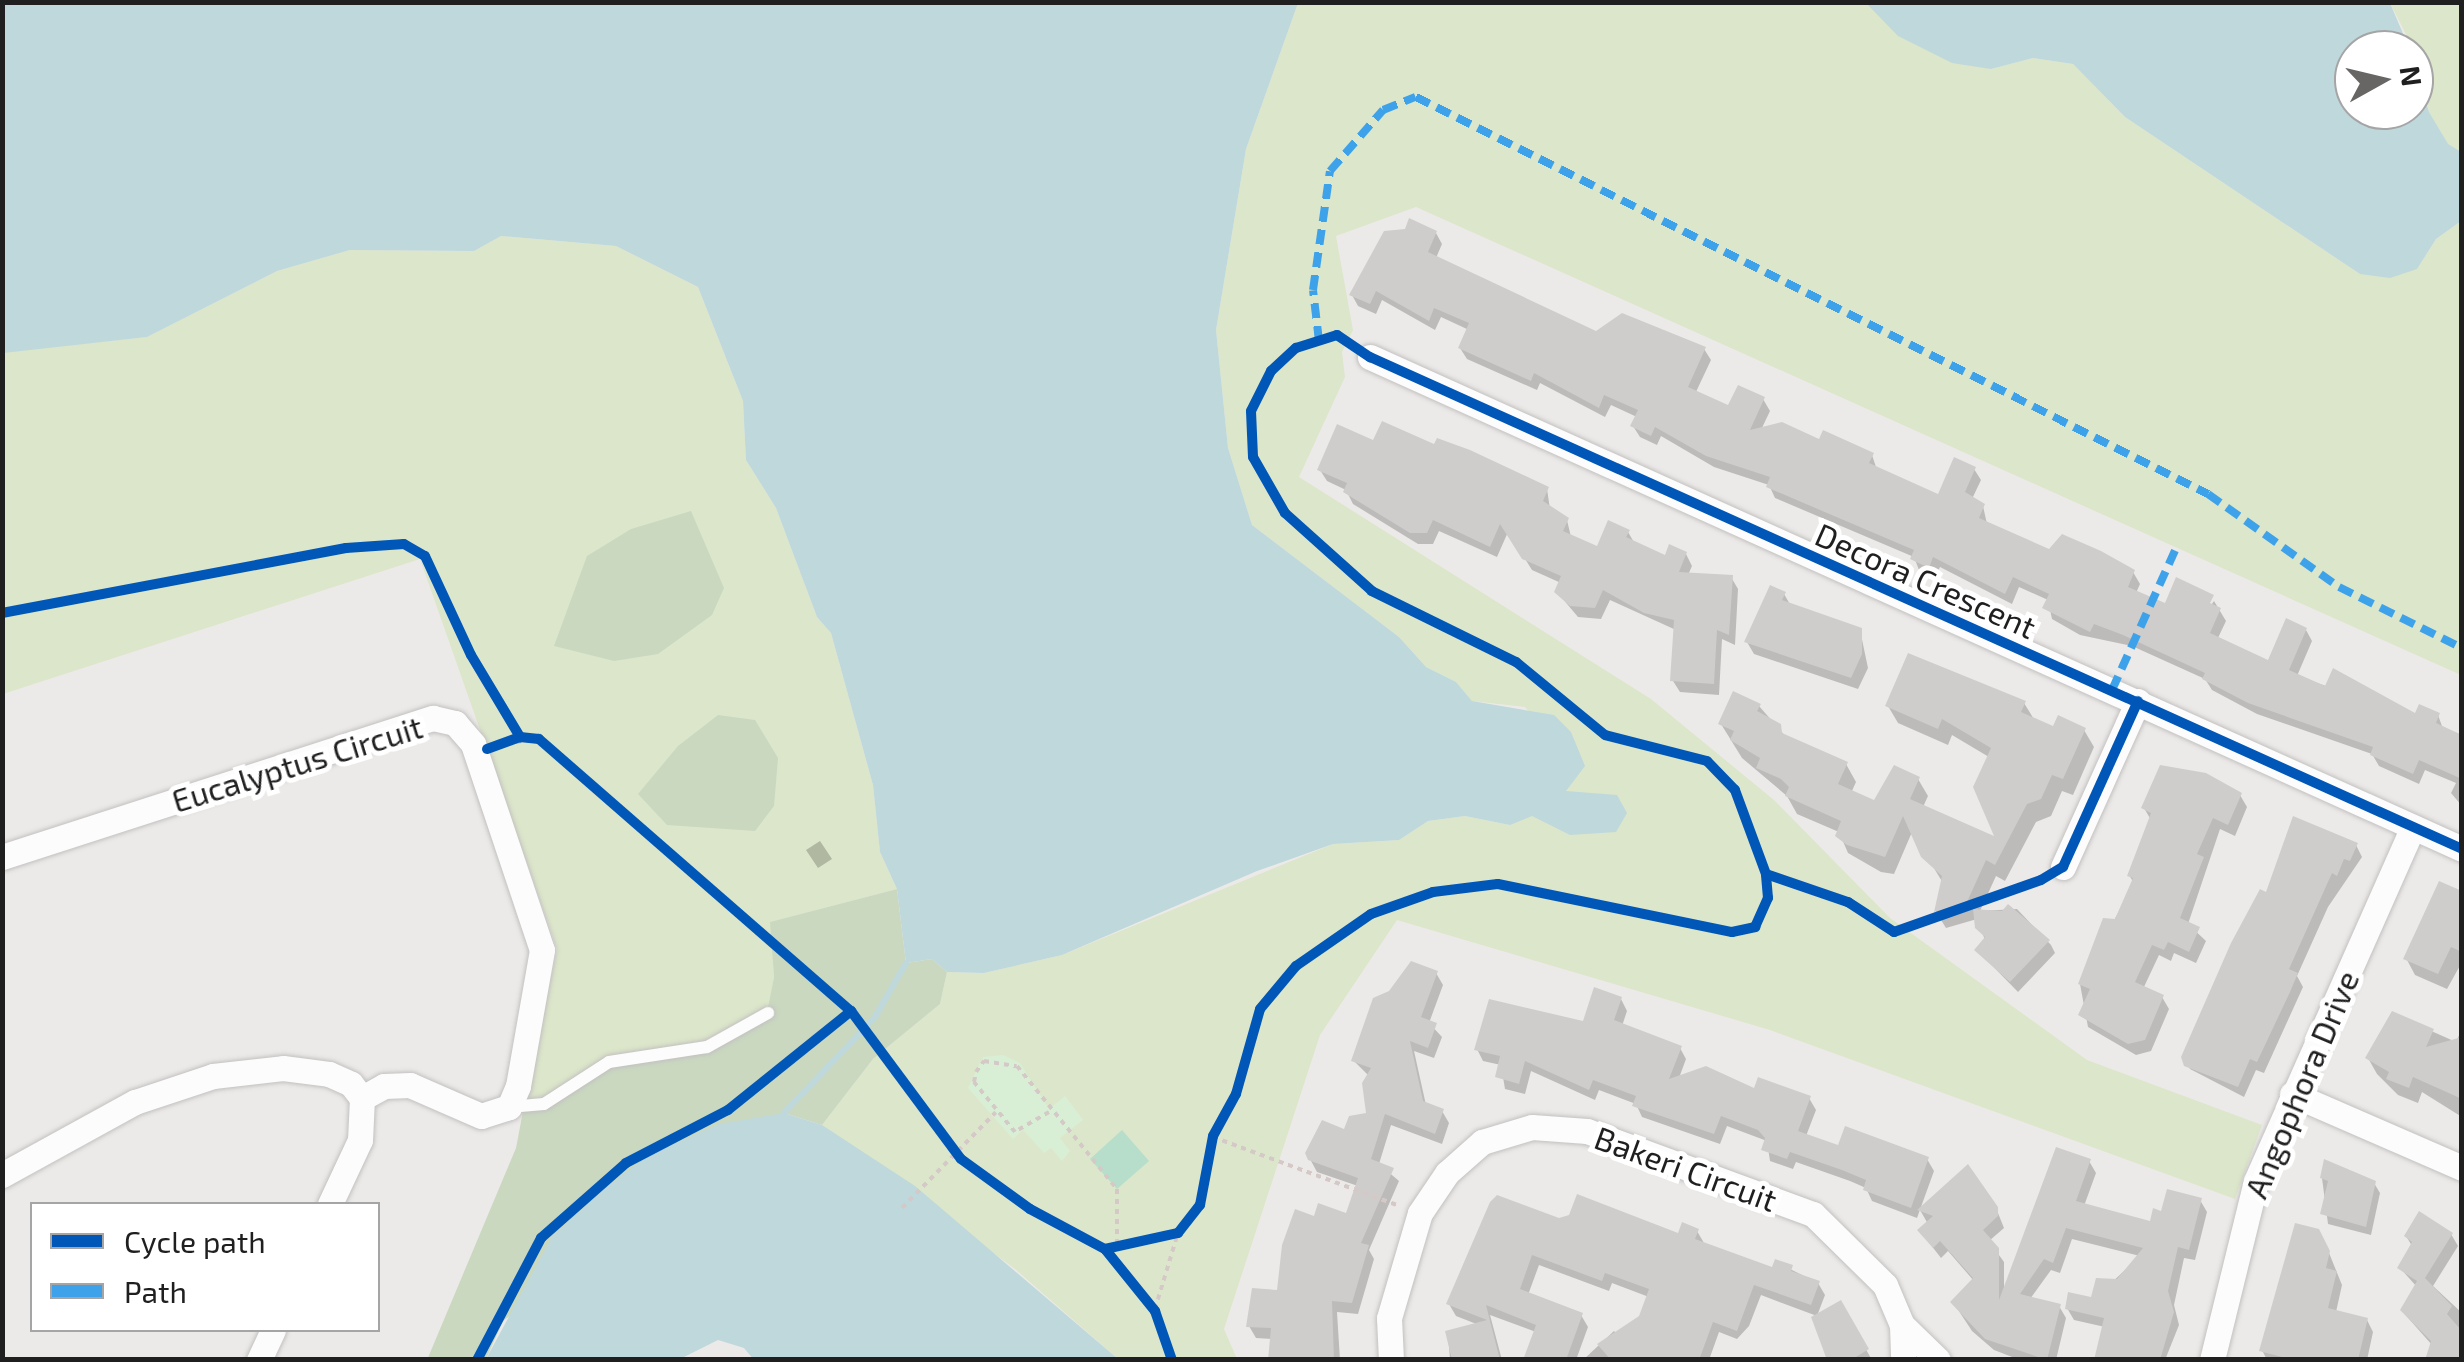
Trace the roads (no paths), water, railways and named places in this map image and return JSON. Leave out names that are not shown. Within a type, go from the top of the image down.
[{"type":"street","name":"Decora Crescent","points":[[1370,357],[2462,849]]},
{"type":"street","points":[[2063,867],[2138,701]]},
{"type":"street","name":"Eucalyptus Circuit","points":[[2,857],[433,718],[456,723],[473,744],[542,950],[509,1107]]},
{"type":"street","name":"Angophora Drive","points":[[2210,1356],[2256,1181],[2413,827]]},
{"type":"street","points":[[2,1175],[135,1102],[213,1076],[282,1068],[329,1074],[352,1084],[362,1098],[360,1140],[331,1202]]},
{"type":"street","points":[[362,1098],[384,1086],[410,1085],[481,1116],[509,1107]]},
{"type":"street","points":[[2292,1094],[2462,1168]]},
{"type":"street","name":"Bakeri Circuit","points":[[1391,1360],[1389,1318],[1420,1214],[1447,1173],[1482,1142],[1532,1127],[1587,1131],[1813,1214],[1884,1285],[1902,1325],[1938,1360]]},
{"type":"street","name":"Bakeri Circuit","points":[[1902,1325],[1902,1360]]},
{"type":"street","points":[[259,1360],[272,1332]]},
{"type":"lane","points":[[509,1107],[544,1104],[610,1062],[707,1047],[768,1013]]},
{"type":"water","points":[[3,2],[1298,3],[1246,149],[1216,330],[1228,448],[1252,525],[1399,637],[1426,667],[1456,682],[1472,701],[1554,715],[1571,732],[1585,766],[1566,791],[1617,795],[1627,813],[1616,832],[1570,835],[1532,816],[1510,825],[1465,816],[1428,821],[1399,840],[1333,844],[1257,871],[1062,955],[984,973],[947,972],[932,959],[906,963],[897,889],[880,852],[873,785],[831,633],[817,617],[776,508],[746,460],[743,401],[698,287],[616,246],[501,236],[474,251],[350,250],[277,271],[147,337],[3,353]]},
{"type":"water","points":[[1866,3],[2390,3],[2401,30],[2334,30],[2334,130],[2434,130],[2434,120],[2448,144],[2461,152],[2461,221],[2436,239],[2417,269],[2390,278],[2360,274],[2125,117],[2073,64],[2033,58],[1991,69],[1952,63],[1898,36]]},
{"type":"water","points":[[784,1113],[822,1125],[915,1186],[1118,1359],[754,1360],[744,1348],[718,1340],[680,1359],[486,1359],[552,1237],[606,1187],[650,1155],[719,1124]]},
{"type":"waterway","points":[[784,1113],[875,1017],[906,963]]}]
